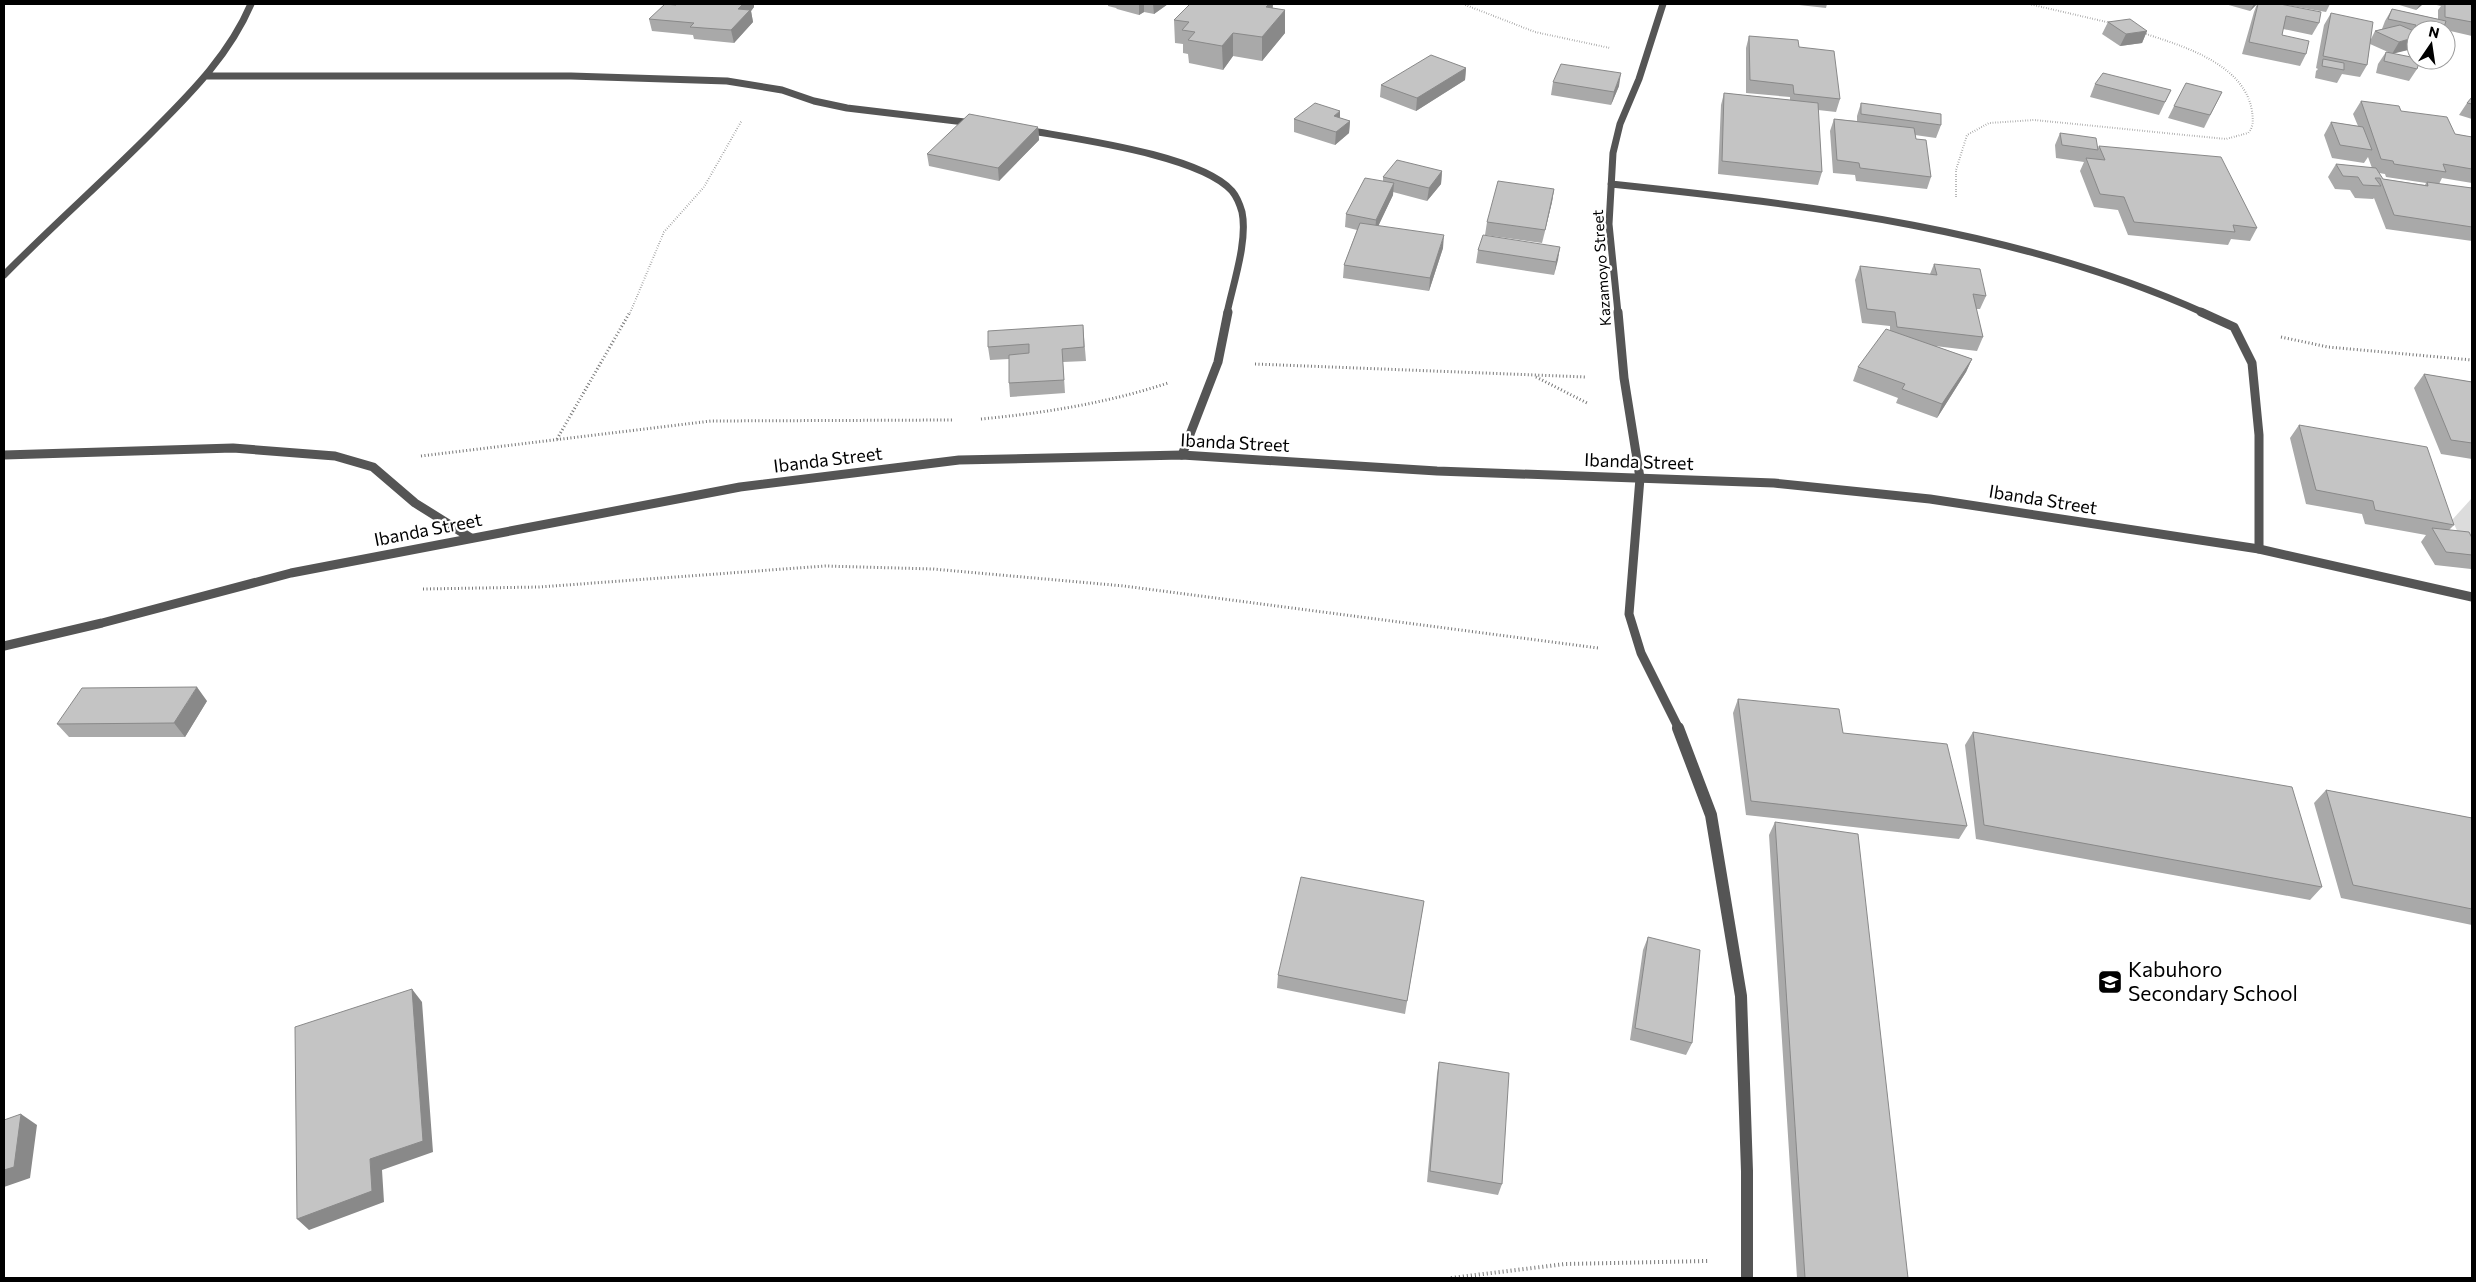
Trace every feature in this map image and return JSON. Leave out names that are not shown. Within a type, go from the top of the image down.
[{"type":"street","points":[[4,275],[130,155],[206,76],[241,28],[251,4]]},
{"type":"street","name":"Kazamoyo Street","points":[[1664,4],[1620,124],[1614,153],[1611,184],[1609,224],[1624,378],[1640,478],[1629,614],[1641,653],[1677,725],[1711,815],[1741,996],[1749,1260],[1747,1278]]},
{"type":"street","points":[[206,76],[580,76],[687,79],[761,86],[835,106],[980,124]]},
{"type":"street","points":[[1020,129],[1167,158],[1202,171],[1220,181],[1233,192],[1242,213],[1242,240],[1218,362],[1182,455]]},
{"type":"street","points":[[1611,184],[1743,198],[1957,233],[2043,256],[2168,297],[2234,327],[2252,363],[2258,435],[2259,549]]},
{"type":"street","points":[[4,455],[232,448],[294,452],[360,462],[381,472],[415,503],[470,538]]},
{"type":"street","name":"Ibanda Street","points":[[4,646],[102,623],[291,573],[740,487],[959,460],[1182,455],[1437,471],[1774,483],[1930,499],[2259,549],[2472,597]]},
{"type":"path","points":[[1463,4],[1534,33],[1577,44],[1647,53]]},
{"type":"path","points":[[2029,4],[2112,23]]},
{"type":"path","points":[[1957,233],[1956,170],[1963,144],[1966,135],[1989,123],[2034,120],[2226,139],[2242,137],[2249,133],[2253,123],[2249,100],[2246,92],[2232,76],[2220,66],[2176,45],[2136,31]]},
{"type":"path","points":[[556,440],[620,333],[641,292],[664,232],[704,187],[761,86]]},
{"type":"path","points":[[2234,327],[2328,346],[2472,360]]},
{"type":"path","points":[[976,419],[1086,407],[1134,396],[1218,362],[1533,376],[1624,378]]},
{"type":"path","points":[[1533,376],[1633,426]]},
{"type":"path","points":[[360,462],[450,454],[711,421],[869,422],[959,420]]},
{"type":"path","points":[[419,589],[486,590],[834,566],[968,571],[1138,587],[1461,632],[1641,653]]},
{"type":"path","points":[[1451,1278],[1565,1264],[1749,1260]]},
{"type":"shaded area","points":[[2472,498],[2472,549],[2464,545],[2452,520]]},
{"type":"building","points":[[665,4],[743,4],[738,9],[750,10],[731,30],[690,27],[694,23],[649,19]]},
{"type":"building","points":[[1190,4],[1269,4],[1266,7],[1285,10],[1262,37],[1233,33],[1222,46],[1188,40],[1195,32],[1182,30],[1189,22],[1174,20]]},
{"type":"building","points":[[2258,4],[2280,4],[2321,12],[2319,23],[2286,16],[2282,35],[2309,41],[2306,54],[2249,42]]},
{"type":"building","points":[[2445,4],[2472,4],[2472,22],[2445,17]]},
{"type":"building","points":[[2392,9],[2442,20],[2406,20],[2406,23],[2388,19]]},
{"type":"building","points":[[2331,13],[2373,22],[2367,65],[2323,56]]},
{"type":"building","points":[[2130,19],[2147,31],[2126,34],[2108,22]]},
{"type":"building","points":[[2400,25],[2406,28],[2406,40],[2399,42],[2375,31]]},
{"type":"building","points":[[1749,36],[1798,40],[1799,47],[1834,51],[1840,99],[1794,94],[1793,85],[1750,80]]},
{"type":"building","points":[[2386,52],[2406,56],[2406,66],[2384,61]]},
{"type":"building","points":[[1431,55],[1466,68],[1417,98],[1381,85]]},
{"type":"building","points":[[2323,59],[2344,63],[2344,70],[2322,66]]},
{"type":"building","points":[[1561,64],[1621,73],[1614,92],[1553,82]]},
{"type":"building","points":[[2103,73],[2171,90],[2165,102],[2095,84]]},
{"type":"building","points":[[2186,83],[2222,92],[2210,115],[2174,106]]},
{"type":"building","points":[[1724,93],[1818,103],[1822,172],[1722,161]]},
{"type":"building","points":[[2472,97],[2472,104],[2467,103]]},
{"type":"building","points":[[2361,101],[2399,106],[2401,111],[2447,117],[2455,134],[2472,137],[2472,169],[2443,164],[2446,172],[2394,164],[2393,161],[2381,159]]},
{"type":"building","points":[[1315,103],[1340,111],[1334,116],[1350,121],[1336,132],[1294,119]]},
{"type":"building","points":[[1861,103],[1941,114],[1941,125],[1861,114]]},
{"type":"building","points":[[969,114],[1038,127],[998,168],[927,154]]},
{"type":"building","points":[[1834,119],[1914,128],[1916,139],[1926,140],[1931,177],[1860,168],[1859,163],[1837,160]]},
{"type":"building","points":[[2331,122],[2363,127],[2372,150],[2340,145]]},
{"type":"building","points":[[2060,133],[2096,138],[2098,150],[2062,145]]},
{"type":"building","points":[[2099,146],[2221,157],[2257,228],[2233,225],[2235,232],[2134,222],[2124,197],[2100,194],[2086,158],[2105,160]]},
{"type":"building","points":[[1397,160],[1442,171],[1429,188],[1383,177]]},
{"type":"building","points":[[2336,164],[2376,168],[2383,179],[2428,186],[2427,182],[2472,188],[2472,227],[2394,215],[2380,178],[2375,178],[2381,186],[2363,185],[2358,177],[2343,176]]},
{"type":"building","points":[[1365,178],[1394,183],[1376,220],[1346,214]]},
{"type":"building","points":[[1498,181],[1554,189],[1545,230],[1487,222]]},
{"type":"building","points":[[1360,223],[1444,235],[1430,278],[1344,265]]},
{"type":"building","points":[[1483,235],[1560,247],[1556,262],[1478,250]]},
{"type":"building","points":[[1934,264],[1980,269],[1986,296],[1973,294],[1983,337],[1897,327],[1895,312],[1867,309],[1860,266],[1937,275]]},
{"type":"building","points":[[1083,325],[1084,347],[1062,349],[1064,380],[1009,383],[1009,355],[1029,353],[1029,344],[988,347],[988,331]]},
{"type":"building","points":[[1886,329],[1972,359],[1942,404],[1902,389],[1905,384],[1858,367]]},
{"type":"building","points":[[2424,374],[2472,382],[2472,443],[2451,440]]},
{"type":"building","points":[[2299,425],[2427,447],[2454,525],[2375,510],[2373,501],[2316,490]]},
{"type":"building","points":[[2432,528],[2469,532],[2472,538],[2472,555],[2446,552]]},
{"type":"building","points":[[197,687],[174,723],[57,724],[82,688]]},
{"type":"building","points":[[1738,699],[1839,709],[1843,733],[1947,744],[1967,826],[1751,801]]},
{"type":"building","points":[[1973,732],[2292,787],[2322,887],[1984,825]]},
{"type":"building","points":[[2326,790],[2472,818],[2472,909],[2353,885]]},
{"type":"building","points":[[1775,822],[1858,834],[1908,1278],[1805,1278]]},
{"type":"building","points":[[1301,877],[1424,901],[1407,1001],[1278,975]]},
{"type":"building","points":[[1648,937],[1700,950],[1692,1043],[1635,1028]]},
{"type":"building","points":[[412,989],[423,1141],[370,1159],[372,1191],[297,1219],[295,1027]]},
{"type":"building","points":[[1439,1062],[1509,1073],[1502,1184],[1430,1171]]},
{"type":"building","points":[[21,1114],[14,1167],[4,1170],[4,1120]]},
{"type":"place","name":"Kabuhoro Secondary School","points":[[2110,982]]}]
